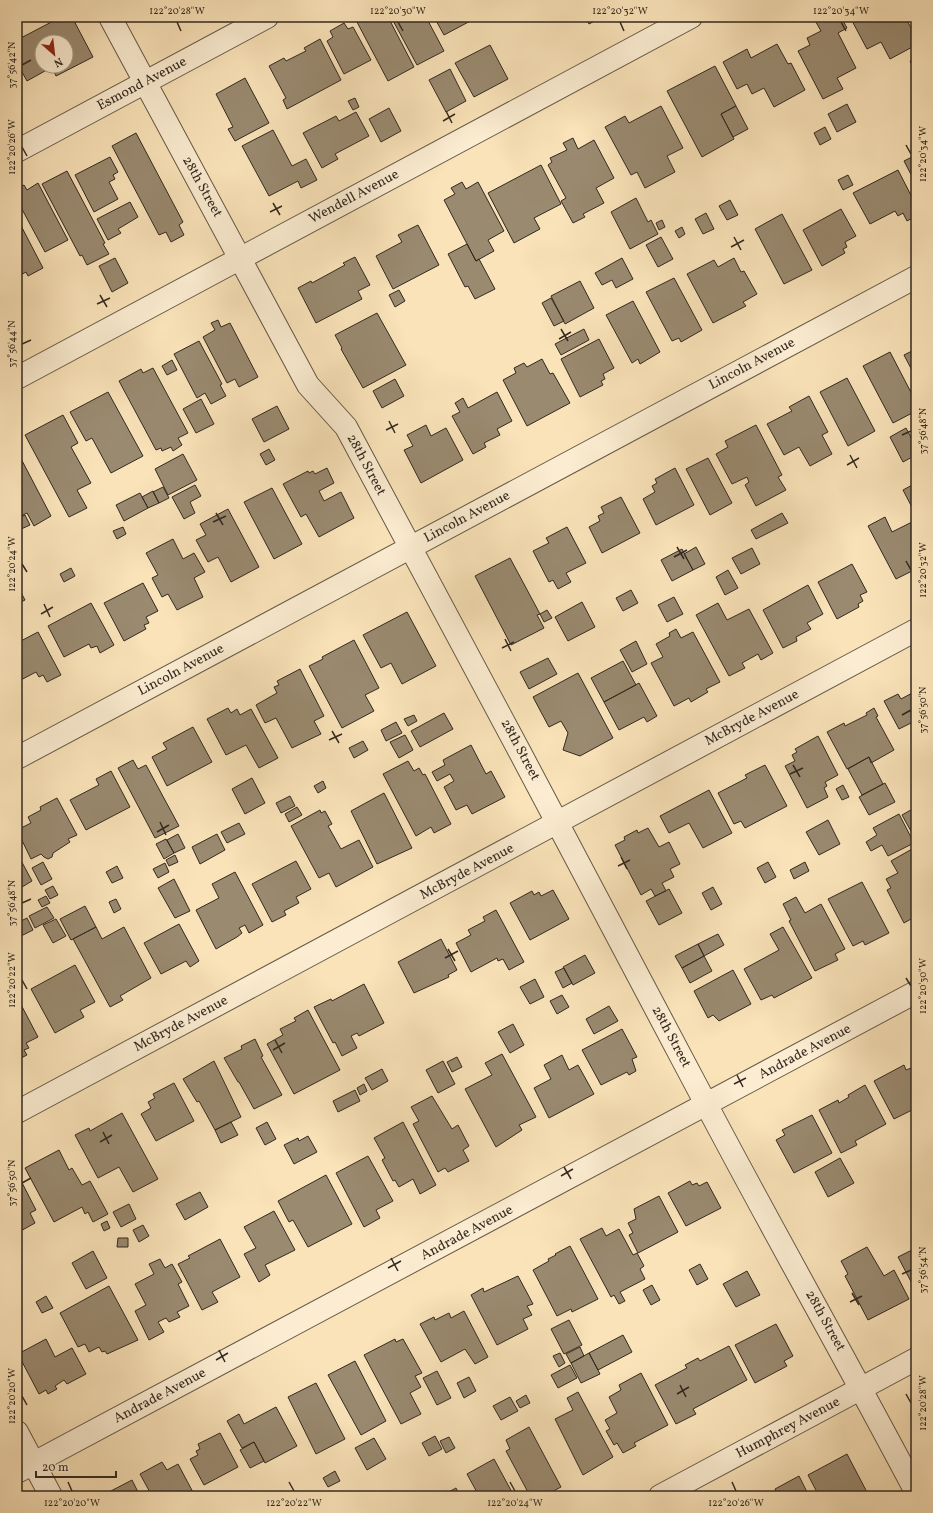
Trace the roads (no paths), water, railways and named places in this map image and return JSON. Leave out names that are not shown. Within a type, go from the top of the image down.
[{"type":"street","name":"28th Street","points":[[110,17],[308,385],[346,427],[559,823],[706,1105],[862,1388],[916,1492]]},
{"type":"street","name":"Esmond Avenue","points":[[17,151],[267,17]]},
{"type":"street","name":"Wendell Avenue","points":[[17,378],[691,17]]},
{"type":"street","name":"Lincoln Avenue","points":[[17,758],[916,276]]},
{"type":"street","name":"McBryde Avenue","points":[[17,1112],[559,823],[916,630]]},
{"type":"street","name":"Andrade Avenue","points":[[25,1468],[916,992]]},
{"type":"street","name":"Humphrey Avenue","points":[[660,1496],[916,1359]]},
{"type":"street","points":[[17,1432],[25,1468],[51,1496]]}]
